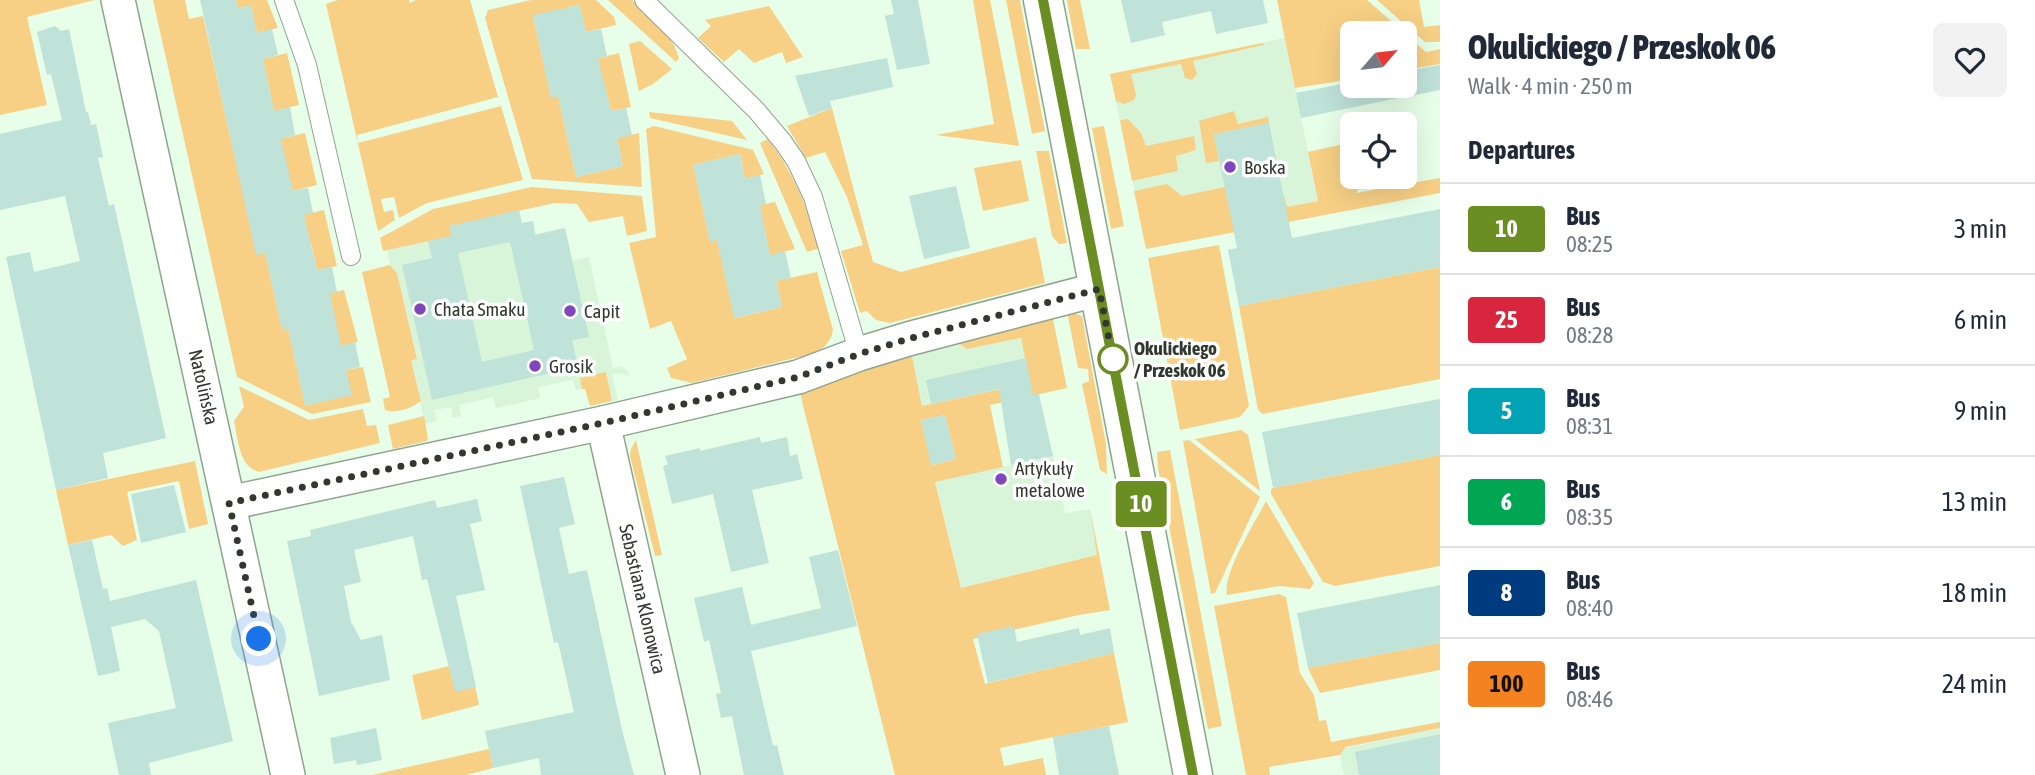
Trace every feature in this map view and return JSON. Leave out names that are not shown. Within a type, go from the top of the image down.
[{"type":"main road","points":[[1043,0],[1194,775]]},
{"type":"street","name":"Natolińska","points":[[118,0],[288,775]]},
{"type":"street","points":[[229,503],[603,423],[798,377],[859,354],[1099,289]]},
{"type":"street","name":"Sebastiana Klonowica","points":[[603,423],[683,775]]},
{"type":"lane","points":[[284,0],[307,65],[351,256]]},
{"type":"lane","points":[[644,0],[756,110],[796,161],[813,197],[859,354]]},
{"type":"shaded area","points":[[0,0],[95,0],[27,17],[47,105],[0,115]]},
{"type":"shaded area","points":[[153,0],[185,0],[189,19],[203,16],[238,172],[265,253],[282,329],[288,328],[305,405],[351,395],[346,370],[363,367],[371,402],[312,414],[237,377]]},
{"type":"shaded area","points":[[236,0],[267,0],[278,28],[257,33],[251,6],[238,8]]},
{"type":"shaded area","points":[[338,0],[409,0],[410,3],[416,0],[470,0],[498,97],[357,135],[358,143],[501,106],[523,180],[427,203],[399,218],[394,197],[381,199],[384,212],[393,210],[395,220],[378,231],[326,4]]},
{"type":"shaded area","points":[[531,0],[596,0],[614,17],[616,25],[586,32],[579,5],[533,16],[551,97],[558,96],[576,177],[623,166],[617,138],[639,133],[642,187],[532,179],[485,18],[488,10]]},
{"type":"shaded area","points":[[608,0],[632,0],[674,45],[679,58],[676,62]]},
{"type":"shaded area","points":[[973,0],[990,0],[1019,146],[936,135],[994,124]]},
{"type":"shaded area","points":[[1006,0],[1020,0],[1045,131],[1032,134]]},
{"type":"shaded area","points":[[1067,0],[1080,0],[1090,49],[1076,49]]},
{"type":"shaded area","points":[[1277,0],[1367,0],[1391,21],[1340,21],[1340,81],[1295,88]]},
{"type":"shaded area","points":[[1377,0],[1419,0],[1424,27],[1440,25],[1440,42],[1425,42],[1418,36],[1418,21],[1401,21]]},
{"type":"shaded area","points":[[769,6],[803,57],[786,63],[782,52],[754,63],[739,49],[724,62],[698,38],[711,26],[705,20]]},
{"type":"shaded area","points":[[1285,38],[1318,201],[1144,236],[1110,74]]},
{"type":"shaded area","points":[[640,41],[672,69],[639,91],[629,44]]},
{"type":"shaded area","points":[[1263,43],[1264,45],[1193,61],[1197,74],[1192,80],[1185,78],[1181,64],[1131,74],[1136,95],[1134,100],[1124,104],[1116,101],[1110,74]]},
{"type":"shaded area","points":[[1418,45],[1426,52],[1440,49],[1440,64],[1418,68]]},
{"type":"shaded area","points":[[287,53],[299,105],[274,111],[263,59]]},
{"type":"shaded area","points":[[619,53],[631,107],[611,111],[605,86],[598,87],[592,60]]},
{"type":"shaded area","points":[[832,108],[873,262],[901,272],[1036,237],[1045,283],[890,323],[876,320],[867,311],[860,313],[841,251],[863,245],[847,197],[825,152],[806,158],[787,126]]},
{"type":"shaded area","points":[[1234,111],[1238,124],[1268,117],[1269,123],[1214,134],[1219,161],[1206,163],[1199,121]]},
{"type":"shaded area","points":[[649,112],[732,121],[747,140],[650,118]]},
{"type":"shaded area","points":[[1128,119],[1141,133],[1146,146],[1194,136],[1196,150],[1176,156],[1178,171],[1132,181],[1120,120]]},
{"type":"shaded area","points":[[654,126],[753,150],[764,174],[745,179],[740,154],[693,165],[710,241],[717,240],[735,318],[782,307],[776,281],[817,272],[833,330],[829,341],[819,351],[692,383],[671,378],[667,368],[687,359],[671,321],[650,329],[629,243],[656,237],[646,129]]},
{"type":"shaded area","points":[[1104,126],[1124,226],[1111,229],[1092,128]]},
{"type":"shaded area","points":[[305,133],[317,185],[292,191],[280,139]]},
{"type":"shaded area","points":[[768,139],[799,191],[820,248],[807,252],[760,143]]},
{"type":"shaded area","points":[[1340,145],[1340,189],[1359,189],[1356,193],[1378,189],[1417,189],[1417,182],[1440,178],[1440,193],[1146,249],[1134,191],[1167,184],[1182,196],[1225,187],[1229,207],[1284,196],[1287,207],[1318,201],[1308,152]]},
{"type":"shaded area","points":[[1036,151],[1049,151],[1067,243],[1059,244],[1052,236]]},
{"type":"shaded area","points":[[1021,160],[1029,201],[983,211],[974,168]]},
{"type":"shaded area","points":[[532,187],[642,196],[647,231],[627,236],[623,216],[589,222],[577,204],[555,203],[450,226],[452,236],[383,251],[380,238],[433,209]]},
{"type":"shaded area","points":[[775,202],[795,249],[770,255],[765,230],[752,207]]},
{"type":"shaded area","points":[[324,210],[337,266],[317,270],[311,243],[304,244],[298,216]]},
{"type":"shaded area","points":[[519,210],[522,223],[533,221],[536,234],[565,228],[572,260],[589,257],[613,368],[622,366],[631,376],[612,374],[618,400],[612,401],[606,373],[580,378],[582,389],[576,390],[573,380],[538,387],[540,398],[511,405],[496,408],[493,397],[459,405],[461,416],[453,418],[451,407],[434,410],[437,421],[425,424],[411,361],[417,359],[397,273],[390,265],[387,250],[452,236],[449,226]]},
{"type":"shaded area","points":[[1219,245],[1249,406],[1240,417],[1180,430],[1148,258]]},
{"type":"shaded area","points":[[390,265],[397,273],[417,359],[411,361],[421,401],[399,411],[385,410],[383,399],[390,397],[362,272]]},
{"type":"shaded area","points":[[1440,267],[1440,379],[1263,414],[1258,410],[1239,306]]},
{"type":"shaded area","points":[[344,290],[358,342],[341,346],[322,295]]},
{"type":"shaded area","points":[[1067,311],[1082,316],[1106,444],[1107,474],[1100,470],[1082,384],[1089,381],[1088,369],[1078,368]]},
{"type":"shaded area","points":[[1052,314],[1067,388],[990,405],[1003,467],[935,482],[961,588],[1097,555],[1090,509],[1110,610],[973,639],[985,684],[1114,653],[1128,722],[1000,748],[1004,766],[1043,758],[1046,775],[895,775],[799,389],[911,351],[922,406],[1030,383],[1021,338],[967,349],[953,340]],"holes":[[[945,415],[956,459],[932,465],[921,420]]]},
{"type":"shaded area","points":[[1021,338],[1031,383],[922,406],[911,351],[953,340],[967,349]]},
{"type":"shaded area","points":[[606,372],[612,401],[590,406],[580,378]]},
{"type":"shaded area","points":[[239,386],[309,420],[363,409],[367,426],[376,425],[380,443],[259,472],[247,464],[238,444],[234,421],[244,407]]},
{"type":"shaded area","points":[[424,416],[427,441],[393,449],[388,425]]},
{"type":"shaded area","points":[[1241,430],[1248,435],[1260,491],[1195,439]]},
{"type":"shaded area","points":[[636,440],[662,555],[655,556],[630,456]]},
{"type":"shaded area","points":[[1189,440],[1260,497],[1215,593],[1211,594],[1183,441]]},
{"type":"shaded area","points":[[1170,450],[1222,726],[1208,729],[1158,468],[1157,452]]},
{"type":"shaded area","points":[[1440,455],[1440,566],[1335,586],[1323,582],[1271,494],[1273,488]]},
{"type":"shaded area","points":[[1053,456],[1065,513],[1090,509],[1098,555],[961,588],[935,481]]},
{"type":"shaded area","points":[[195,461],[208,524],[189,529],[179,481],[127,492],[137,540],[123,546],[111,535],[68,545],[56,490]]},
{"type":"shaded area","points":[[1266,501],[1314,583],[1310,589],[1279,586],[1227,595],[1235,561]]},
{"type":"shaded area","points":[[1279,594],[1286,597],[1300,673],[1314,695],[1319,721],[1326,720],[1331,742],[1440,722],[1440,728],[1346,747],[1340,755],[1269,767],[1270,775],[1246,775],[1214,606]]},
{"type":"shaded area","points":[[1440,643],[1440,670],[1320,693],[1308,668]]},
{"type":"shaded area","points":[[470,661],[479,705],[422,720],[412,675]]},
{"type":"shaded area","points":[[1440,728],[1440,775],[1344,775],[1340,755],[1346,748]]},
{"type":"shaded area","points":[[489,749],[493,768],[466,775],[372,775]]},
{"type":"building","points":[[200,0],[236,0],[238,8],[251,5],[257,33],[272,29],[278,55],[263,59],[274,111],[290,107],[295,135],[281,139],[293,191],[308,188],[313,213],[304,215],[317,270],[332,267],[337,292],[330,294],[341,346],[355,342],[360,367],[346,370],[352,395],[305,406],[288,328],[282,330],[265,253],[256,255]]},
{"type":"building","points":[[891,0],[918,0],[930,64],[897,70],[885,16],[894,14]]},
{"type":"building","points":[[1121,0],[1263,0],[1268,23],[1216,34],[1211,11],[1162,22],[1165,35],[1131,43]]},
{"type":"building","points":[[580,5],[586,32],[601,29],[607,56],[598,58],[611,111],[626,108],[632,135],[617,138],[623,166],[576,177],[558,96],[551,98],[533,15]]},
{"type":"building","points":[[55,26],[61,31],[69,29],[86,112],[91,125],[96,124],[103,157],[98,158],[109,206],[114,204],[166,438],[103,453],[108,478],[56,490],[6,257],[30,252],[34,272],[80,261],[65,196],[0,210],[0,134],[62,120],[51,74],[47,75],[37,32]]},
{"type":"building","points":[[887,58],[893,87],[830,101],[832,108],[809,116],[795,76]]},
{"type":"building","points":[[1440,65],[1440,90],[1418,94],[1418,69]]},
{"type":"building","points":[[1340,85],[1340,98],[1398,98],[1301,118],[1296,93]]},
{"type":"building","points":[[1269,123],[1292,238],[1440,209],[1440,267],[1239,306],[1228,250],[1237,248],[1214,134]]},
{"type":"building","points":[[740,154],[745,179],[760,175],[766,204],[760,205],[770,255],[785,251],[791,278],[776,281],[782,307],[734,318],[717,240],[710,242],[693,165]]},
{"type":"building","points":[[956,186],[970,248],[924,259],[909,196]]},
{"type":"building","points":[[519,210],[522,223],[533,221],[535,235],[565,228],[589,337],[572,340],[578,367],[432,400],[402,265],[432,258],[428,241],[452,236],[449,226]],"holes":[[[510,242],[534,350],[482,362],[458,253]]]},
{"type":"building","points":[[1026,358],[1033,395],[1039,394],[1053,456],[1011,465],[999,389],[931,404],[926,380]]},
{"type":"building","points":[[1440,399],[1440,455],[1273,488],[1262,432]]},
{"type":"building","points":[[945,415],[956,459],[931,465],[921,420]]},
{"type":"building","points":[[760,437],[761,443],[787,437],[790,456],[797,454],[803,479],[752,490],[769,563],[731,572],[713,494],[672,504],[663,466],[668,464],[665,456]]},
{"type":"building","points":[[564,477],[575,524],[559,528],[569,574],[587,570],[634,775],[541,775],[539,758],[493,768],[485,731],[574,712],[558,642],[554,643],[520,486]]},
{"type":"building","points":[[174,485],[186,532],[141,543],[131,494]]},
{"type":"building","points":[[477,499],[482,521],[470,524],[485,590],[456,596],[476,687],[455,692],[427,579],[422,580],[413,536],[354,550],[361,582],[344,586],[351,622],[361,640],[382,635],[390,680],[319,696],[287,541],[311,536],[310,530],[435,500],[437,508]]},
{"type":"building","points":[[92,540],[103,589],[107,588],[110,601],[196,580],[233,741],[149,763],[151,775],[119,775],[108,723],[176,708],[159,631],[145,619],[111,627],[120,671],[98,676],[68,545]]},
{"type":"building","points":[[838,550],[857,626],[751,651],[773,746],[777,745],[784,775],[744,775],[732,716],[721,718],[716,694],[721,693],[709,640],[704,642],[694,598],[742,587],[751,625],[821,608],[809,557]]},
{"type":"building","points":[[1440,585],[1440,643],[1308,668],[1297,613]]},
{"type":"building","points":[[1014,626],[1017,642],[1079,628],[1080,635],[1110,628],[1114,653],[988,683],[977,634]]},
{"type":"building","points":[[1109,726],[1119,775],[1059,775],[1053,737]]},
{"type":"building","points":[[376,728],[382,760],[357,765],[356,760],[334,764],[330,738]]},
{"type":"building","points":[[1440,734],[1440,775],[1359,775],[1355,752]]},
{"type":"bus line","name":"10","points":[[1043,0],[1193,775]]},
{"type":"place","name":"Boska","points":[[1230,167]]},
{"type":"place","name":"Chata Smaku","points":[[420,309]]},
{"type":"place","name":"Capit","points":[[570,311]]},
{"type":"place","name":"Okulickiego / Przeskok 06","points":[[1113,359]]},
{"type":"place","name":"Grosik","points":[[535,366]]},
{"type":"place","name":"Artykuły metalowe","points":[[1001,479]]},
{"type":"route","points":[[259,639],[229,503],[603,423],[798,377],[908,339],[1099,289],[1113,359]]}]
